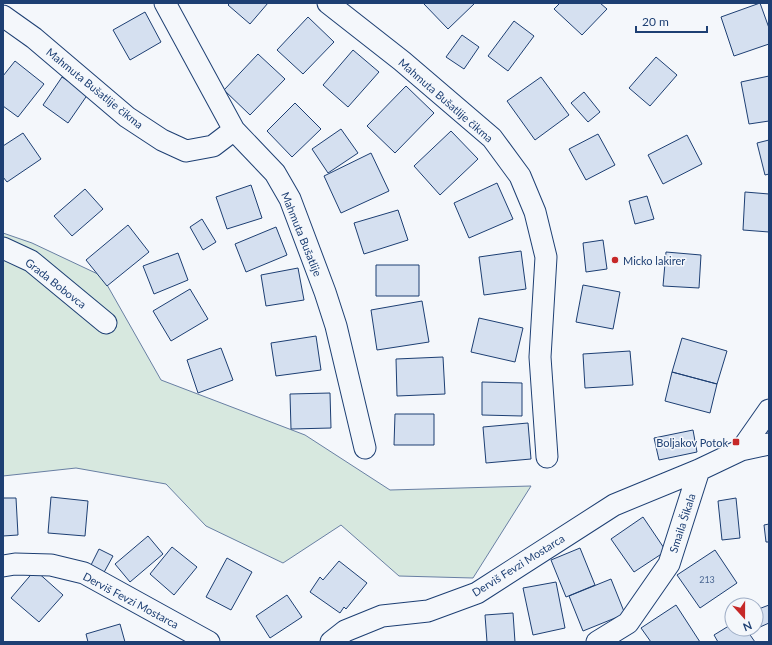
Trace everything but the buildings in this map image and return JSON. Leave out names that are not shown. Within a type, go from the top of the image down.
[{"type":"street","name":"Mahmuta Bušatlije","points":[[165,3],[234,130],[275,173],[290,199],[325,292],[336,326],[365,448]]},
{"type":"street","name":"Mahmuta Bušatlije čikma","points":[[328,3],[402,61],[492,138],[520,176],[535,212],[546,257],[540,358],[547,457]]},
{"type":"street","name":"Mahmuta Bušatlije čikma","points":[[3,16],[34,38],[127,117],[162,140],[186,152],[213,146],[234,130]]},
{"type":"street","name":"Grada Bobovca","points":[[3,248],[31,261],[106,323]]},
{"type":"street","points":[[741,450],[769,410]]},
{"type":"street","points":[[699,470],[741,450],[769,444]]},
{"type":"street","name":"Derviš Fevzi Mostarca","points":[[331,642],[345,631],[382,616],[428,611],[477,593],[614,505],[699,470]]},
{"type":"street","name":"Smaila Šikala","points":[[597,642],[628,623],[669,564],[699,470]]},
{"type":"street","name":"Derviš Fevzi Mostarca","points":[[3,566],[15,564],[51,566],[84,574],[209,642]]},
{"type":"shaded area","points":[[3,233],[32,243],[102,276],[161,380],[305,435],[390,490],[531,486],[473,578],[399,576],[341,525],[283,563],[206,526],[166,484],[76,468],[3,476]]},
{"type":"place","name":"Micko lakirer","points":[[615,260]]},
{"type":"place","name":"Boljakov Potok","points":[[736,442]]}]
